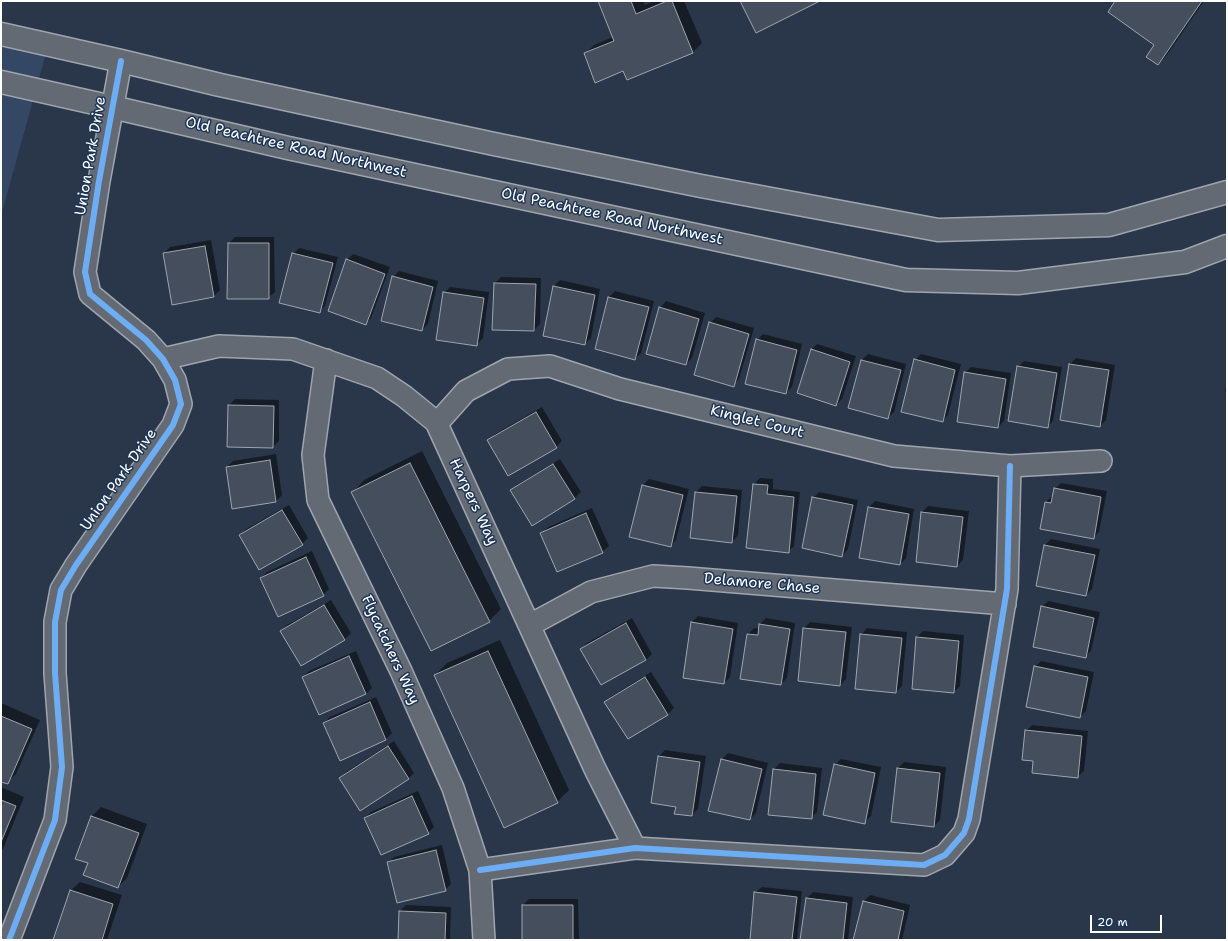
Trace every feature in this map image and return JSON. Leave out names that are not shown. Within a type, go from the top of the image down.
[{"type":"main road","points":[[1,34],[220,85],[502,145],[701,186],[938,230],[1109,225],[1227,192]]},
{"type":"main road","name":"Old Peachtree Road Northwest","points":[[1,82],[296,150],[906,280],[1018,283],[1185,262],[1227,246]]},
{"type":"street","name":"Union Park Drive","points":[[9,940],[55,820],[62,767],[55,673],[56,622],[61,590],[76,565],[173,425],[180,404],[175,380],[163,359],[146,340],[90,294],[85,272],[120,61]]},
{"type":"street","name":"Harpers Way","points":[[163,359],[219,346],[293,349],[377,378],[404,396],[436,422],[596,769],[635,848]]},
{"type":"street","name":"Flycatchers Way","points":[[326,360],[313,455],[318,500],[401,671],[453,788],[480,870],[484,940]]},
{"type":"street","name":"Kinglet Court","points":[[436,422],[441,419],[466,391],[508,368],[550,366],[620,388],[894,456],[1010,466],[1101,461]]},
{"type":"street","points":[[480,870],[635,848],[924,865],[945,855],[964,833],[968,819],[1007,590],[1010,466]]},
{"type":"street","name":"Delamore Chase","points":[[530,625],[591,592],[653,576],[1004,604]]},
{"type":"shaded area","points":[[1,24],[51,35],[1,216]]},
{"type":"building","points":[[598,1],[631,1],[636,14],[667,1],[672,1],[693,53],[627,80],[623,71],[595,83],[584,53],[614,41]]},
{"type":"building","points":[[740,1],[820,1],[756,33]]},
{"type":"building","points":[[1115,1],[1202,1],[1158,65],[1146,57],[1154,45],[1108,12]]},
{"type":"building","points":[[228,243],[269,243],[269,299],[227,299]]},
{"type":"building","points":[[205,246],[214,297],[172,305],[163,253]]},
{"type":"building","points":[[292,253],[333,263],[320,313],[279,303]]},
{"type":"building","points":[[346,259],[385,274],[366,325],[328,311]]},
{"type":"building","points":[[392,276],[433,287],[422,331],[381,321]]},
{"type":"building","points":[[494,283],[536,284],[534,331],[492,330]]},
{"type":"building","points":[[553,286],[595,295],[585,345],[543,336]]},
{"type":"building","points":[[443,292],[484,298],[477,346],[436,340]]},
{"type":"building","points":[[608,297],[649,307],[635,360],[595,349]]},
{"type":"building","points":[[659,307],[699,319],[686,365],[646,354]]},
{"type":"building","points":[[709,322],[749,334],[734,387],[694,375]]},
{"type":"building","points":[[756,339],[797,350],[786,394],[745,384]]},
{"type":"building","points":[[811,349],[850,362],[836,406],[797,393]]},
{"type":"building","points":[[914,359],[955,370],[943,422],[901,412]]},
{"type":"building","points":[[861,360],[901,370],[888,419],[848,408]]},
{"type":"building","points":[[1069,364],[1109,370],[1100,427],[1060,420]]},
{"type":"building","points":[[1017,366],[1057,373],[1048,428],[1008,421]]},
{"type":"building","points":[[964,372],[1006,379],[998,428],[957,422]]},
{"type":"building","points":[[228,405],[274,406],[273,448],[227,447]]},
{"type":"building","points":[[536,412],[557,448],[508,476],[487,440]]},
{"type":"building","points":[[270,460],[276,502],[232,509],[226,467]]},
{"type":"building","points":[[410,463],[490,622],[431,651],[351,492]]},
{"type":"building","points":[[553,464],[575,499],[532,526],[510,490]]},
{"type":"building","points":[[753,484],[768,485],[767,494],[794,497],[789,553],[746,548]]},
{"type":"building","points":[[642,485],[683,495],[671,547],[629,537]]},
{"type":"building","points":[[1054,488],[1101,497],[1094,539],[1040,529],[1045,502],[1051,503]]},
{"type":"building","points":[[695,492],[737,496],[732,543],[690,538]]},
{"type":"building","points":[[812,497],[853,505],[842,557],[802,548]]},
{"type":"building","points":[[868,507],[909,514],[900,565],[859,558]]},
{"type":"building","points":[[282,510],[303,545],[259,570],[239,535]]},
{"type":"building","points":[[921,512],[963,517],[957,567],[916,562]]},
{"type":"building","points":[[586,513],[603,553],[557,572],[540,533]]},
{"type":"building","points":[[1044,545],[1095,555],[1086,596],[1036,586]]},
{"type":"building","points":[[306,557],[324,596],[278,617],[260,578]]},
{"type":"building","points":[[324,605],[345,640],[301,666],[280,631]]},
{"type":"building","points":[[1041,606],[1094,618],[1086,658],[1033,647]]},
{"type":"building","points":[[691,622],[733,629],[724,684],[683,678]]},
{"type":"building","points":[[626,623],[646,660],[601,685],[580,649]]},
{"type":"building","points":[[759,624],[790,629],[781,685],[740,679],[747,634],[758,635]]},
{"type":"building","points":[[803,628],[846,632],[840,686],[798,681]]},
{"type":"building","points":[[860,634],[902,638],[896,693],[855,689]]},
{"type":"building","points":[[916,637],[959,641],[954,693],[912,689]]},
{"type":"building","points":[[488,651],[558,803],[504,828],[434,675]]},
{"type":"building","points":[[349,656],[366,694],[319,715],[302,677]]},
{"type":"building","points":[[1034,666],[1088,677],[1080,718],[1026,707]]},
{"type":"building","points":[[645,677],[668,715],[628,739],[604,702]]},
{"type":"building","points":[[370,702],[386,740],[340,761],[323,723]]},
{"type":"building","points":[[1,716],[32,729],[8,784],[1,782]]},
{"type":"building","points":[[1025,730],[1082,736],[1078,778],[1032,773],[1033,761],[1022,760]]},
{"type":"building","points":[[388,746],[409,779],[360,811],[339,778]]},
{"type":"building","points":[[658,756],[700,762],[692,816],[674,814],[676,807],[651,803]]},
{"type":"building","points":[[721,759],[762,769],[750,820],[708,811]]},
{"type":"building","points":[[834,764],[875,773],[865,824],[823,815]]},
{"type":"building","points":[[897,768],[940,773],[934,827],[891,822]]},
{"type":"building","points":[[773,769],[816,774],[812,819],[768,815]]},
{"type":"building","points":[[412,796],[429,834],[381,855],[364,818]]},
{"type":"building","points":[[1,800],[16,806],[1,842]]},
{"type":"building","points":[[91,816],[139,833],[118,888],[83,875],[88,863],[75,859]]},
{"type":"building","points":[[436,850],[446,891],[397,903],[387,862]]},
{"type":"building","points":[[70,890],[113,904],[102,940],[53,940]]},
{"type":"building","points":[[754,892],[797,897],[792,940],[750,940]]},
{"type":"building","points":[[806,898],[847,903],[843,940],[800,940]]},
{"type":"building","points":[[863,901],[904,911],[898,940],[853,940]]},
{"type":"building","points":[[522,905],[573,905],[573,940],[522,940]]},
{"type":"building","points":[[399,911],[446,913],[445,940],[398,940]]},
{"type":"cycle path","points":[[9,940],[55,820],[62,767],[55,673],[55,622],[61,590],[76,565],[173,425],[181,404],[175,380],[163,359],[146,340],[90,294],[85,272],[99,181],[121,61]]},
{"type":"cycle path","points":[[480,870],[635,848],[924,865],[945,855],[964,833],[969,819],[1007,589],[1010,466]]}]
